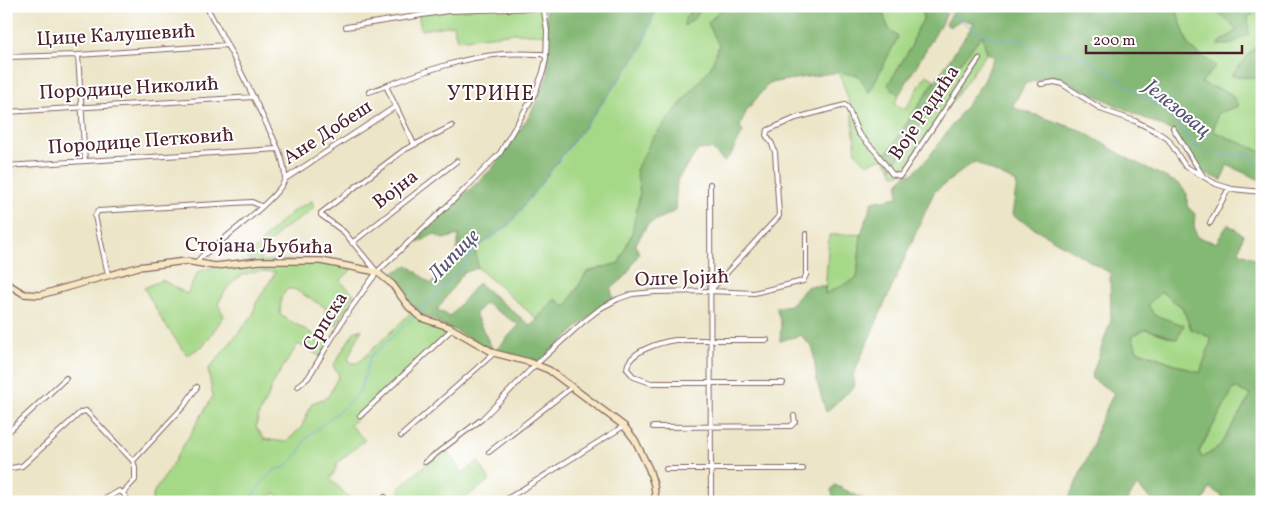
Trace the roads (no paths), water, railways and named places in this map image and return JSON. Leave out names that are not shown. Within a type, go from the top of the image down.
[{"type":"street","points":[[206,6],[254,97],[278,149],[286,178]]},
{"type":"street","name":"Српска","points":[[298,386],[312,373],[346,314],[377,272],[464,190],[500,153],[537,88],[544,67],[547,31],[542,9],[448,11],[346,27]]},
{"type":"street","name":"Цице Калушевић","points":[[6,57],[78,55],[227,45]]},
{"type":"street","name":"Ане Добеш","points":[[369,92],[455,63],[486,56],[542,54],[545,56]]},
{"type":"street","points":[[78,55],[85,161]]},
{"type":"street","name":"Воје Радића","points":[[710,291],[779,216],[775,152],[766,134],[768,130],[796,118],[845,105],[858,133],[876,152],[892,174],[900,176],[979,59]]},
{"type":"street","points":[[1040,84],[1055,82],[1062,84],[1103,110],[1126,117],[1155,131],[1168,139],[1185,166],[1216,184],[1229,188],[1262,192]]},
{"type":"street","name":"Ане Добеш","points":[[198,262],[201,257],[232,233],[282,187],[286,178],[395,107],[386,86]]},
{"type":"street","name":"Породице Николић","points":[[6,112],[254,97]]},
{"type":"street","points":[[395,107],[414,144]]},
{"type":"street","points":[[452,126],[414,144],[321,213],[321,215],[344,232],[377,272],[392,284],[417,315],[452,329],[494,353],[536,364],[549,370],[624,426],[635,440],[649,469],[656,502]]},
{"type":"street","points":[[1174,128],[1204,178]]},
{"type":"street","name":"Породице Петковић","points":[[6,166],[278,149]]},
{"type":"street","name":"Војна","points":[[352,243],[457,161]]},
{"type":"street","points":[[710,184],[711,502]]},
{"type":"street","points":[[1210,224],[1229,188]]},
{"type":"street","points":[[108,274],[95,216],[97,211],[252,202],[261,206]]},
{"type":"street","name":"Олге Јојић","points":[[425,462],[482,418],[536,364],[591,315],[618,298],[644,293],[754,292],[803,281],[806,275],[806,234]]},
{"type":"street","name":"Стојана Љубића","points":[[6,283],[24,294],[40,295],[108,274],[157,264],[186,261],[215,266],[260,261],[321,261],[377,272]]},
{"type":"street","points":[[360,416],[452,329]]},
{"type":"street","points":[[767,340],[676,340],[656,344],[638,354],[627,365],[627,369],[630,373],[646,382],[783,383]]},
{"type":"street","points":[[401,436],[494,353]]},
{"type":"street","points":[[6,434],[66,378]]},
{"type":"street","points":[[132,461],[184,406],[197,387]]},
{"type":"street","points":[[489,452],[572,387]]},
{"type":"street","points":[[6,469],[22,466],[81,412],[86,411],[132,461],[135,468],[134,480],[124,493]]},
{"type":"street","points":[[653,427],[790,426],[795,422],[794,416]]},
{"type":"street","points":[[502,502],[624,426]]},
{"type":"street","points":[[666,470],[803,469]]},
{"type":"street","points":[[100,502],[117,491],[124,493],[129,502]]},
{"type":"street","points":[[380,502],[385,497]]},
{"type":"waterway","name":"Липице","points":[[419,312],[465,264],[475,249],[509,225],[641,50],[657,6]]},
{"type":"waterway","name":"Јелезовац","points":[[941,6],[987,36],[997,39],[1018,39],[1043,53],[1074,55],[1086,59],[1110,73],[1168,113],[1178,123],[1194,146],[1222,156],[1248,154],[1262,168]]},
{"type":"waterway","name":"Липице","points":[[248,502],[274,470],[286,467],[299,453],[306,438],[358,394],[370,357],[416,315]]},
{"type":"district","name":"УТРИНЕ","points":[[491,94]]}]
